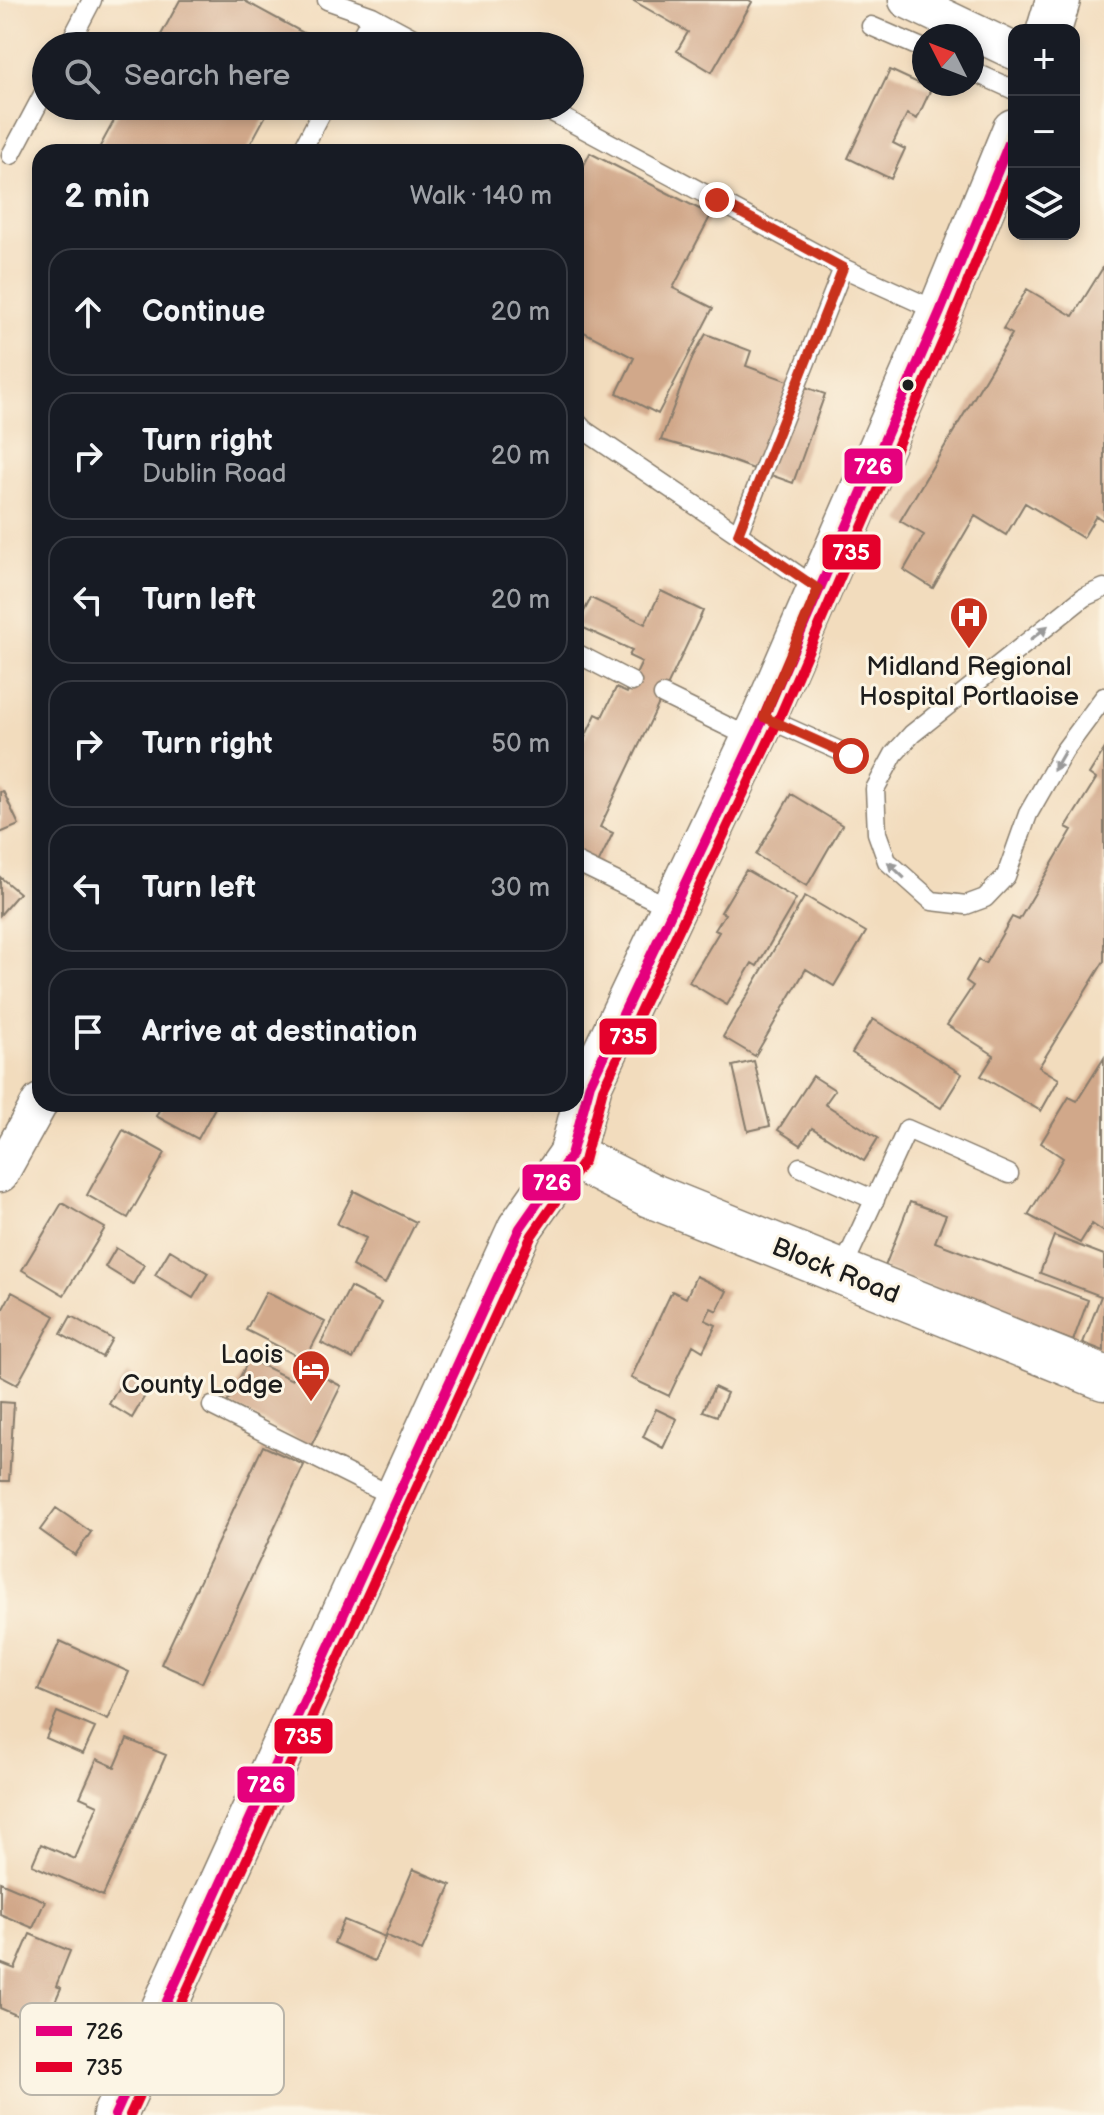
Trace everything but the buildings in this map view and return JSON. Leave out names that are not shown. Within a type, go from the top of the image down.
[{"type":"main road","points":[[1051,24],[1058,0]]},
{"type":"main road","points":[[584,1106],[590,1084],[759,728],[940,312],[1008,146]]},
{"type":"main road","points":[[166,2003],[520,1228],[571,1155],[583,1112]]},
{"type":"main road","name":"Block Road","points":[[571,1155],[650,1195],[1104,1378]]},
{"type":"main road","points":[[115,2115],[124,2095]]},
{"type":"street","points":[[907,0],[1008,48]]},
{"type":"street","points":[[0,1174],[34,1112]]},
{"type":"lane","points":[[75,32],[92,0]]},
{"type":"lane","points":[[327,0],[372,16],[402,32]]},
{"type":"lane","points":[[363,32],[372,16]]},
{"type":"lane","points":[[871,26],[912,44]]},
{"type":"lane","points":[[984,76],[1008,87]]},
{"type":"lane","points":[[11,155],[32,115]]},
{"type":"lane","points":[[305,144],[318,120]]},
{"type":"lane","points":[[567,120],[843,268],[940,312]]},
{"type":"lane","points":[[738,534],[843,268]]},
{"type":"lane","points":[[584,430],[818,589]]},
{"type":"lane","points":[[1104,588],[1084,597],[912,734],[894,754],[875,789],[877,833],[887,861],[932,901],[966,905],[985,898],[1006,876],[1028,814],[1064,751],[1104,697]]},
{"type":"lane","points":[[584,657],[632,682]]},
{"type":"lane","points":[[663,695],[851,756]]},
{"type":"lane","points":[[584,866],[673,909]]},
{"type":"lane","points":[[841,1272],[907,1129],[1009,1174]]},
{"type":"lane","points":[[800,1167],[875,1200]]},
{"type":"lane","points":[[212,1406],[396,1498]]},
{"type":"transit line","name":"726","points":[[584,1106],[590,1084],[764,717],[940,312],[1008,146]]},
{"type":"transit line","name":"735","points":[[181,2003],[532,1235],[584,1161],[603,1089],[777,723],[953,318],[1008,183]]},
{"type":"transit line","name":"726","points":[[166,2003],[520,1228],[571,1155],[583,1112]]},
{"type":"transit line","name":"726","points":[[115,2115],[124,2095]]},
{"type":"transit line","name":"735","points":[[130,2115],[139,2095]]},
{"type":"place","name":"Midland Regional Hospital Portlaoise","points":[[969,650]]},
{"type":"place","name":"Laois County Lodge","points":[[311,1403]]},
{"type":"route","points":[[717,200],[843,268],[738,534],[818,589],[764,717],[851,756]]}]
